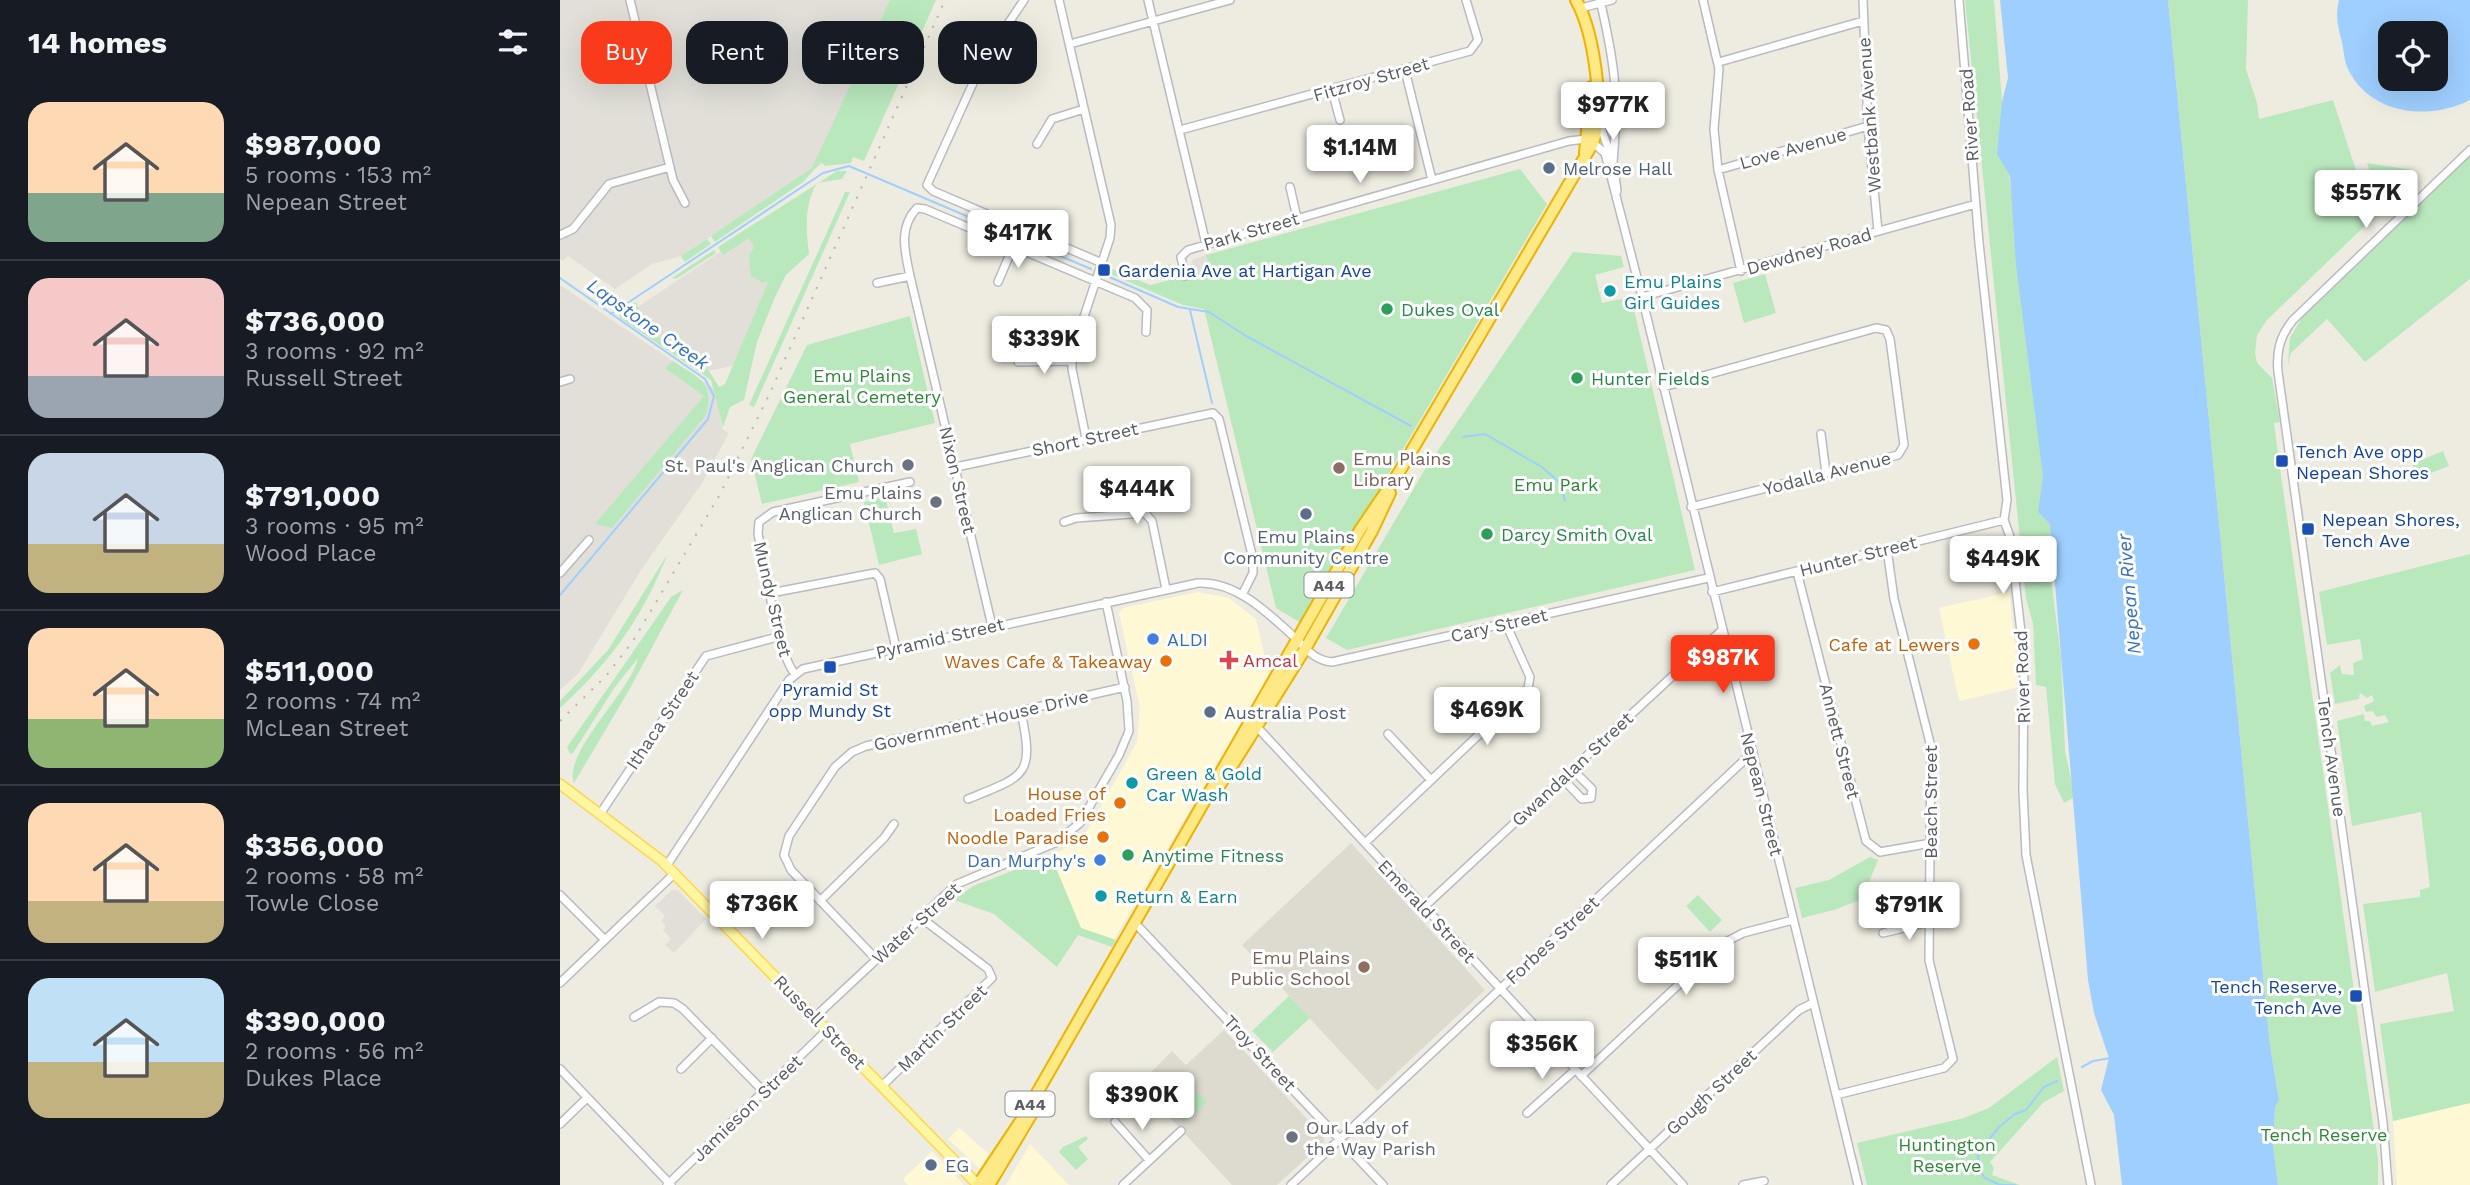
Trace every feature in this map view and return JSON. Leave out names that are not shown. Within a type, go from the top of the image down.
[{"type":"highway","points":[[1581,8],[1576,0],[1592,94],[1590,141]]},
{"type":"highway","name":"A44","points":[[1206,801],[1206,795],[1360,530],[1398,474],[1585,153],[1599,122],[1598,87],[1581,8]]},
{"type":"highway","name":"A44","points":[[978,1185],[1022,1119],[1206,801],[1211,798],[1258,728],[1305,649],[1372,531],[1398,474]]},
{"type":"highway","name":"A44","points":[[989,1185],[1032,1116],[1078,1022]]},
{"type":"main road","name":"Russell Street","points":[[560,784],[667,865],[978,1185]]},
{"type":"street","points":[[630,0],[670,167],[685,203]]},
{"type":"street","points":[[1024,0],[983,61],[927,185],[933,191],[1102,263]]},
{"type":"street","points":[[1059,0],[1111,218],[1110,239],[1071,361],[1086,438]]},
{"type":"street","points":[[1148,0],[1206,244]]},
{"type":"street","points":[[1070,44],[1230,0]]},
{"type":"street","name":"Fitzroy Street","points":[[1180,130],[1470,51],[1477,44],[1466,0]]},
{"type":"street","points":[[1581,8],[1612,0]]},
{"type":"street","points":[[1703,0],[1719,62],[1714,129],[1718,170],[1741,271]]},
{"type":"street","name":"Westbank Avenue","points":[[1863,0],[1868,126],[1878,231]]},
{"type":"street","name":"River Road","points":[[1959,0],[1976,204],[2007,500],[2004,520],[2010,537],[2024,657],[2022,791],[2027,865],[2091,1185]]},
{"type":"street","points":[[1600,1],[1614,59],[1618,93],[1613,162]]},
{"type":"street","points":[[1719,62],[1863,21]]},
{"type":"street","points":[[1405,70],[1432,180]]},
{"type":"street","points":[[1332,90],[1340,120]]},
{"type":"street","points":[[1037,144],[1052,119],[1084,109]]},
{"type":"street","name":"Nepean Street","points":[[1599,122],[1613,162],[1617,198]]},
{"type":"street","name":"Love Avenue","points":[[1718,170],[1868,126]]},
{"type":"street","name":"Park Street","points":[[1185,276],[1182,254],[1206,244],[1569,141],[1590,141]]},
{"type":"street","name":"Nepean Street","points":[[1590,141],[1605,153],[1617,198],[1858,1185]]},
{"type":"street","name":"Tench Avenue","points":[[2388,1185],[2383,1122],[2277,367],[2279,344],[2285,330],[2470,149]]},
{"type":"street","points":[[560,235],[573,229],[609,184],[670,167]]},
{"type":"street","points":[[1290,187],[1297,218]]},
{"type":"street","name":"Dewdney Road","points":[[1642,297],[1976,204]]},
{"type":"street","name":"Nixon Street","points":[[992,626],[909,276],[904,236],[917,208],[1013,247]]},
{"type":"street","points":[[998,282],[1013,247],[1141,302],[1147,312],[1146,332]]},
{"type":"street","points":[[877,283],[909,276]]},
{"type":"street","name":"Yodalla Avenue","points":[[1663,387],[1876,328],[1884,329],[1890,339],[1903,449],[1893,457],[1691,507]]},
{"type":"street","points":[[1018,362],[1071,361]]},
{"type":"street","points":[[560,382],[570,379]]},
{"type":"street","name":"Short Street","points":[[956,467],[1086,438],[1214,414],[1219,419],[1253,564],[1251,579],[1242,595]]},
{"type":"street","points":[[1821,434],[1826,473]]},
{"type":"street","name":"Mundy Street","points":[[795,674],[788,664],[781,636],[758,534],[759,522],[773,512],[910,482]]},
{"type":"street","points":[[1064,522],[1076,518],[1145,513],[1152,522],[1166,589]]},
{"type":"street","name":"Hunter Street","points":[[1712,592],[2004,520]]},
{"type":"street","points":[[560,573],[589,540]]},
{"type":"street","name":"Beach Street","points":[[1836,1095],[1944,1068],[1951,1063],[1952,1057],[1929,960],[1931,747],[1899,621],[1886,549]]},
{"type":"street","name":"Annett Street","points":[[1797,572],[1864,838],[1872,849],[1880,852],[1931,843]]},
{"type":"street","points":[[771,593],[875,573],[880,579],[896,648]]},
{"type":"street","name":"Cary Street","points":[[1297,640],[1319,659],[1337,662],[1709,578]]},
{"type":"street","name":"Pyramid Street","points":[[795,674],[803,669],[992,626],[1166,589],[1215,583],[1242,595],[1297,640]]},
{"type":"street","name":"Water Street","points":[[814,1017],[920,917],[963,881],[1051,845],[1075,828],[1127,739],[1130,715],[1106,602]]},
{"type":"street","points":[[1365,843],[1530,685],[1530,677],[1506,624]]},
{"type":"street","name":"Gwandalan Street","points":[[1424,907],[1721,631]]},
{"type":"street","name":"Ithaca Street","points":[[600,814],[706,656],[781,636]]},
{"type":"street","points":[[667,865],[795,674]]},
{"type":"street","name":"Government House Drive","points":[[876,959],[788,866],[785,845],[843,759],[866,746],[1125,687]]},
{"type":"street","points":[[968,799],[1008,783],[1023,770],[1029,748],[1021,712]]},
{"type":"street","name":"Emerald Street","points":[[1258,728],[1683,1185]]},
{"type":"street","points":[[1388,734],[1431,780]]},
{"type":"street","name":"Forbes Street","points":[[1292,1185],[1753,752]]},
{"type":"street","points":[[1562,778],[1582,799],[1591,798],[1592,789],[1572,769]]},
{"type":"street","points":[[820,901],[884,838],[894,824]]},
{"type":"street","points":[[560,983],[675,873]]},
{"type":"street","points":[[560,895],[604,940]]},
{"type":"street","name":"Martin Street","points":[[882,1086],[992,978],[988,969],[920,917]]},
{"type":"street","points":[[1527,1113],[1578,1073],[1723,944],[1743,933],[1793,920]]},
{"type":"street","points":[[1883,933],[1929,922]]},
{"type":"street","name":"Troy Street","points":[[1135,923],[1383,1185]]},
{"type":"street","points":[[634,1017],[659,1002],[674,1003],[764,1092]]},
{"type":"street","name":"Gough Street","points":[[1611,1185],[1799,1010],[1813,1003]]},
{"type":"street","name":"Jamieson Street","points":[[669,1184],[827,1030]]},
{"type":"street","points":[[681,1069],[712,1038]]},
{"type":"street","points":[[560,1069],[669,1184]]},
{"type":"street","points":[[560,1124],[587,1098]]},
{"type":"street","points":[[1115,1122],[1149,1160]]},
{"type":"street","points":[[1123,1185],[1181,1131]]},
{"type":"street","points":[[1743,1185],[1764,1181]]},
{"type":"shaded area","points":[[560,0],[899,0],[890,21],[802,21],[802,84],[862,84],[828,160],[681,256],[652,264],[615,289],[568,256],[563,261],[560,259]]},
{"type":"shaded area","points":[[813,190],[736,365],[709,371],[627,314]]},
{"type":"shaded area","points":[[1206,255],[1210,270],[1195,274],[1192,260]]},
{"type":"shaded area","points":[[560,285],[729,399],[719,411],[723,430],[729,433],[702,483],[641,570],[578,674],[560,690]]},
{"type":"shaded area","points":[[1198,592],[1229,598],[1256,619],[1269,675],[1114,939],[1081,928],[1051,856],[1071,845],[1087,831],[1137,742],[1140,708],[1119,613],[1123,608]]},
{"type":"shaded area","points":[[2009,592],[2018,674],[2016,688],[1959,701],[1939,608]]},
{"type":"shaded area","name":"Emu Plains Public School","points":[[1351,843],[1485,990],[1377,1091],[1242,945]]},
{"type":"shaded area","points":[[672,890],[678,890],[706,919],[674,953],[665,945],[671,939],[663,930],[666,926],[661,921],[665,916],[655,906]]},
{"type":"shaded area","points":[[1224,1030],[1324,1137],[1324,1142],[1277,1185],[1232,1185],[1139,1084],[1172,1051],[1186,1065]]},
{"type":"shaded area","points":[[2470,1103],[2470,1185],[2397,1185],[2393,1121]]},
{"type":"shaded area","points":[[959,1128],[989,1154],[980,1169],[948,1139]]},
{"type":"shaded area","points":[[1030,1144],[1069,1185],[1006,1185]]},
{"type":"shaded area","name":"EG","points":[[932,1151],[963,1185],[908,1185],[903,1179]]},
{"type":"green space","points":[[890,0],[936,0],[924,27],[924,21],[880,21]]},
{"type":"green space","points":[[1965,0],[1994,0],[2006,151],[2051,511],[2051,578],[2061,658],[2065,751],[2075,797],[2064,803],[2055,784],[2046,687],[2036,685],[2033,623],[2026,599]]},
{"type":"green space","name":"Tench Reserve","points":[[2168,0],[2248,0],[2246,69],[2259,119],[2333,100],[2372,219],[2267,320],[2257,335],[2255,353],[2257,363],[2272,378],[2280,422],[2274,423],[2378,1159],[2378,1185],[2278,1185],[2273,1145],[2275,1108],[2279,1100],[2270,1046]]},
{"type":"green space","points":[[851,84],[898,84],[864,161],[853,157],[851,163],[825,166],[821,162],[803,182],[715,242],[711,236],[812,168]]},
{"type":"green space","points":[[2470,155],[2470,279],[2365,362],[2327,319],[2291,353],[2288,365],[2290,338],[2303,316]]},
{"type":"green space","points":[[2367,163],[2413,170],[2380,202]]},
{"type":"green space","points":[[1520,169],[1547,204],[1301,623],[1276,608],[1204,309],[1183,305],[1108,273],[1110,268],[1150,285],[1210,270],[1206,255]]},
{"type":"green space","points":[[837,171],[847,171],[842,179],[819,183]]},
{"type":"green space","points":[[816,184],[807,218],[809,254],[786,275],[775,297],[757,342],[744,400],[730,407],[723,427],[711,380],[620,318],[619,313],[636,302],[640,314],[637,322],[709,371],[719,387],[725,384],[769,280],[763,283],[751,276],[749,256],[754,247],[749,238],[723,255],[718,247]]},
{"type":"green space","points":[[845,192],[850,192],[754,407],[749,405]]},
{"type":"green space","points":[[707,239],[711,244],[685,262],[681,256]]},
{"type":"green space","points":[[714,250],[716,253],[676,279],[672,278]]},
{"type":"green space","name":"Emu Park","points":[[1573,252],[1621,256],[1624,267],[1595,275],[1602,303],[1631,297],[1695,570],[1347,650],[1326,638],[1424,471]]},
{"type":"green space","points":[[1765,274],[1776,313],[1744,323],[1733,283]]},
{"type":"green space","name":"Emu Plains General Cemetery","points":[[910,316],[935,423],[850,444],[859,482],[762,504],[751,459],[807,345]]},
{"type":"green space","points":[[673,361],[703,382],[708,395],[706,415],[612,528],[595,524],[704,396],[665,368]]},
{"type":"green space","points":[[2443,451],[2449,466],[2418,478],[2412,464]]},
{"type":"green space","points":[[885,497],[894,533],[916,529],[922,554],[879,565],[864,502]]},
{"type":"green space","points":[[2470,554],[2470,1103],[2393,1121],[2380,1024],[2454,1011],[2447,973],[2375,992],[2363,904],[2420,897],[2420,890],[2430,887],[2421,812],[2352,826],[2337,721],[2364,714],[2365,721],[2370,721],[2372,726],[2389,722],[2385,715],[2377,717],[2372,711],[2366,712],[2364,706],[2374,701],[2372,695],[2367,698],[2360,693],[2359,699],[2335,704],[2330,673],[2340,665],[2342,674],[2354,675],[2353,663],[2363,659],[2360,639],[2327,645],[2319,592]]},
{"type":"green space","points":[[667,555],[650,593],[629,629],[604,662],[560,708],[560,701],[608,650]]},
{"type":"green space","points":[[683,590],[628,692],[574,783],[573,770],[578,755],[624,687],[638,658],[615,687],[573,753],[570,754],[567,747],[671,597]]},
{"type":"green space","points":[[1051,856],[1081,928],[1116,940],[1112,947],[1078,935],[1057,967],[994,914],[954,900],[973,886]]},
{"type":"green space","points":[[1870,857],[1878,860],[1862,899],[1802,918],[1795,888],[1829,880]]},
{"type":"green space","points":[[1698,895],[1722,920],[1710,932],[1686,906]]},
{"type":"green space","points":[[1289,996],[1310,1018],[1273,1052],[1252,1031]]},
{"type":"green space","name":"Huntington Reserve","points":[[2057,1057],[2064,1091],[2044,1102],[1990,1162],[1994,1168],[1992,1175],[2020,1185],[1867,1185],[1857,1143],[1964,1118],[1989,1108]]},
{"type":"green space","points":[[1197,1092],[1207,1102],[1185,1122],[1175,1112]]},
{"type":"green space","points":[[1086,1136],[1088,1139],[1078,1147],[1088,1159],[1076,1170],[1059,1152],[1063,1147]]},
{"type":"water","name":"Nepean River","points":[[2000,0],[2168,0],[2270,1046],[2279,1100],[2275,1108],[2273,1145],[2278,1185],[2122,1185],[2114,1115],[2101,1090],[2109,1058],[2094,1013],[2088,980],[2050,524],[2038,512],[2043,476],[2016,265],[2010,176],[1997,154],[2002,102],[2008,78]]},
{"type":"water","points":[[2339,0],[2470,0],[2470,100],[2454,107],[2419,112],[2385,105],[2358,84],[2347,66],[2338,21]]},
{"type":"waterway","points":[[611,314],[823,173],[849,166],[1091,269]]},
{"type":"waterway","points":[[1107,276],[1178,307],[1209,312],[1246,336],[1411,426]]},
{"type":"waterway","name":"Lapstone Creek","points":[[560,278],[705,379],[714,396],[708,419],[560,595]]},
{"type":"waterway","points":[[1190,310],[1212,403]]},
{"type":"waterway","points":[[1463,437],[1485,434],[1542,467],[1560,483],[1565,501]]},
{"type":"waterway","points":[[2082,1067],[2093,1061],[2111,1058]]},
{"type":"waterway","points":[[2015,1185],[2000,1185],[1985,1178],[1979,1169],[1978,1153],[1999,1127],[2015,1114],[2026,1110],[2044,1087],[2057,1081]]},
{"type":"railway","points":[[560,721],[606,676],[633,641],[719,496],[770,393],[945,0]]},
{"type":"place","name":"Melrose Hall","points":[[1549,168]]},
{"type":"place","name":"Gardenia Ave at Hartigan Ave","points":[[1104,270]]},
{"type":"place","name":"Emu Plains Girl Guides","points":[[1610,291]]},
{"type":"place","name":"Dukes Oval","points":[[1387,309]]},
{"type":"place","name":"Hunter Fields","points":[[1577,378]]},
{"type":"place","name":"Tench Ave opp Nepean Shores","points":[[2282,461]]},
{"type":"place","name":"St. Paul's Anglican Church","points":[[908,465]]},
{"type":"place","name":"Emu Plains Library","points":[[1339,468]]},
{"type":"place","name":"Emu Plains Anglican Church","points":[[936,502]]},
{"type":"place","name":"Emu Plains Community Centre","points":[[1306,514]]},
{"type":"place","name":"Nepean Shores, Tench Ave","points":[[2308,529]]},
{"type":"place","name":"Darcy Smith Oval","points":[[1487,534]]},
{"type":"place","name":"ALDI","points":[[1153,639]]},
{"type":"place","name":"Cafe at Lewers","points":[[1974,644]]},
{"type":"place","name":"Amcal","points":[[1229,660]]},
{"type":"place","name":"Waves Cafe & Takeaway","points":[[1166,661]]},
{"type":"place","name":"Pyramid St opp Mundy St","points":[[830,667]]},
{"type":"place","name":"Australia Post","points":[[1210,712]]},
{"type":"place","name":"Green & Gold Car Wash","points":[[1132,783]]},
{"type":"place","name":"House of Loaded Fries","points":[[1120,803]]},
{"type":"place","name":"Noodle Paradise","points":[[1103,837]]},
{"type":"place","name":"Anytime Fitness","points":[[1128,855]]},
{"type":"place","name":"Dan Murphy's","points":[[1100,860]]},
{"type":"place","name":"Return & Earn","points":[[1101,896]]},
{"type":"place","name":"Emu Plains Public School","points":[[1364,967]]},
{"type":"place","name":"Tench Reserve, Tench Ave","points":[[2356,996]]},
{"type":"place","name":"Our Lady of the Way Parish","points":[[1292,1137]]},
{"type":"place","name":"EG","points":[[931,1165]]}]
